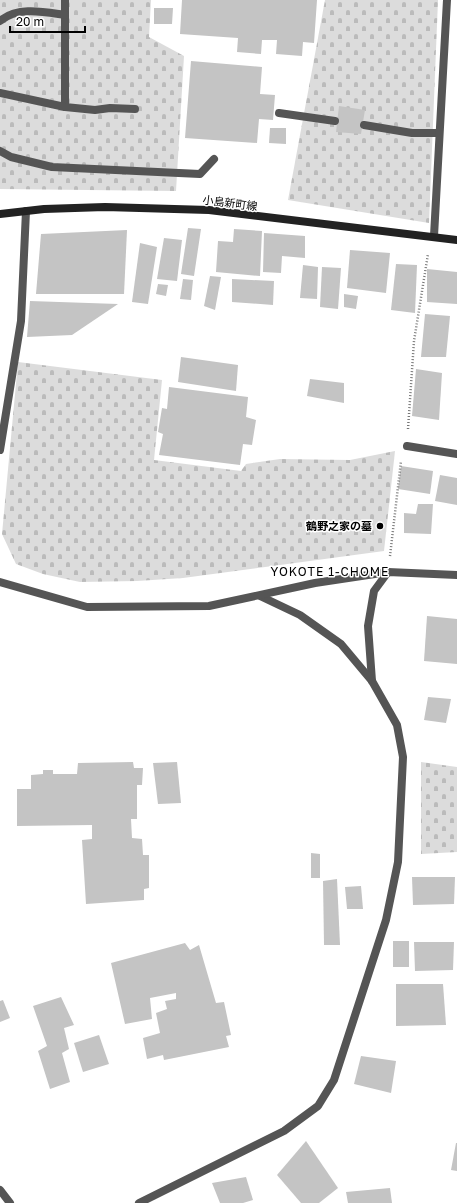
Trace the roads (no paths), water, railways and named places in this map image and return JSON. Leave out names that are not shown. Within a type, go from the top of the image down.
[{"type":"main road","name":"小島新町線","points":[[0,214],[26,211],[105,207],[209,210],[269,219],[434,236],[457,240]]},
{"type":"street","points":[[65,0],[65,107]]},
{"type":"street","points":[[434,236],[447,0]]},
{"type":"street","points":[[0,21],[5,16],[22,10],[65,15]]},
{"type":"street","points":[[0,93],[65,107],[95,110],[110,108],[135,109]]},
{"type":"street","points":[[279,114],[335,121]]},
{"type":"street","points":[[364,125],[412,132],[439,132]]},
{"type":"street","points":[[0,151],[11,157],[52,167],[200,174],[214,159]]},
{"type":"street","points":[[0,450],[21,321],[26,211]]},
{"type":"street","points":[[407,446],[457,454]]},
{"type":"street","points":[[0,582],[87,607],[209,606],[315,583],[388,572],[457,575]]},
{"type":"street","points":[[372,681],[368,626],[374,591],[388,572]]},
{"type":"street","points":[[140,1203],[284,1131],[318,1106],[334,1080],[386,920],[398,862],[403,758],[397,725],[372,681],[342,644],[300,615],[260,596]]},
{"type":"street","points":[[0,1190],[10,1203]]},
{"type":"place","name":"鶴野之家の墓","points":[[380,526]]},
{"type":"district","name":"YOKOTE 1-CHOME","points":[[330,572]]}]
